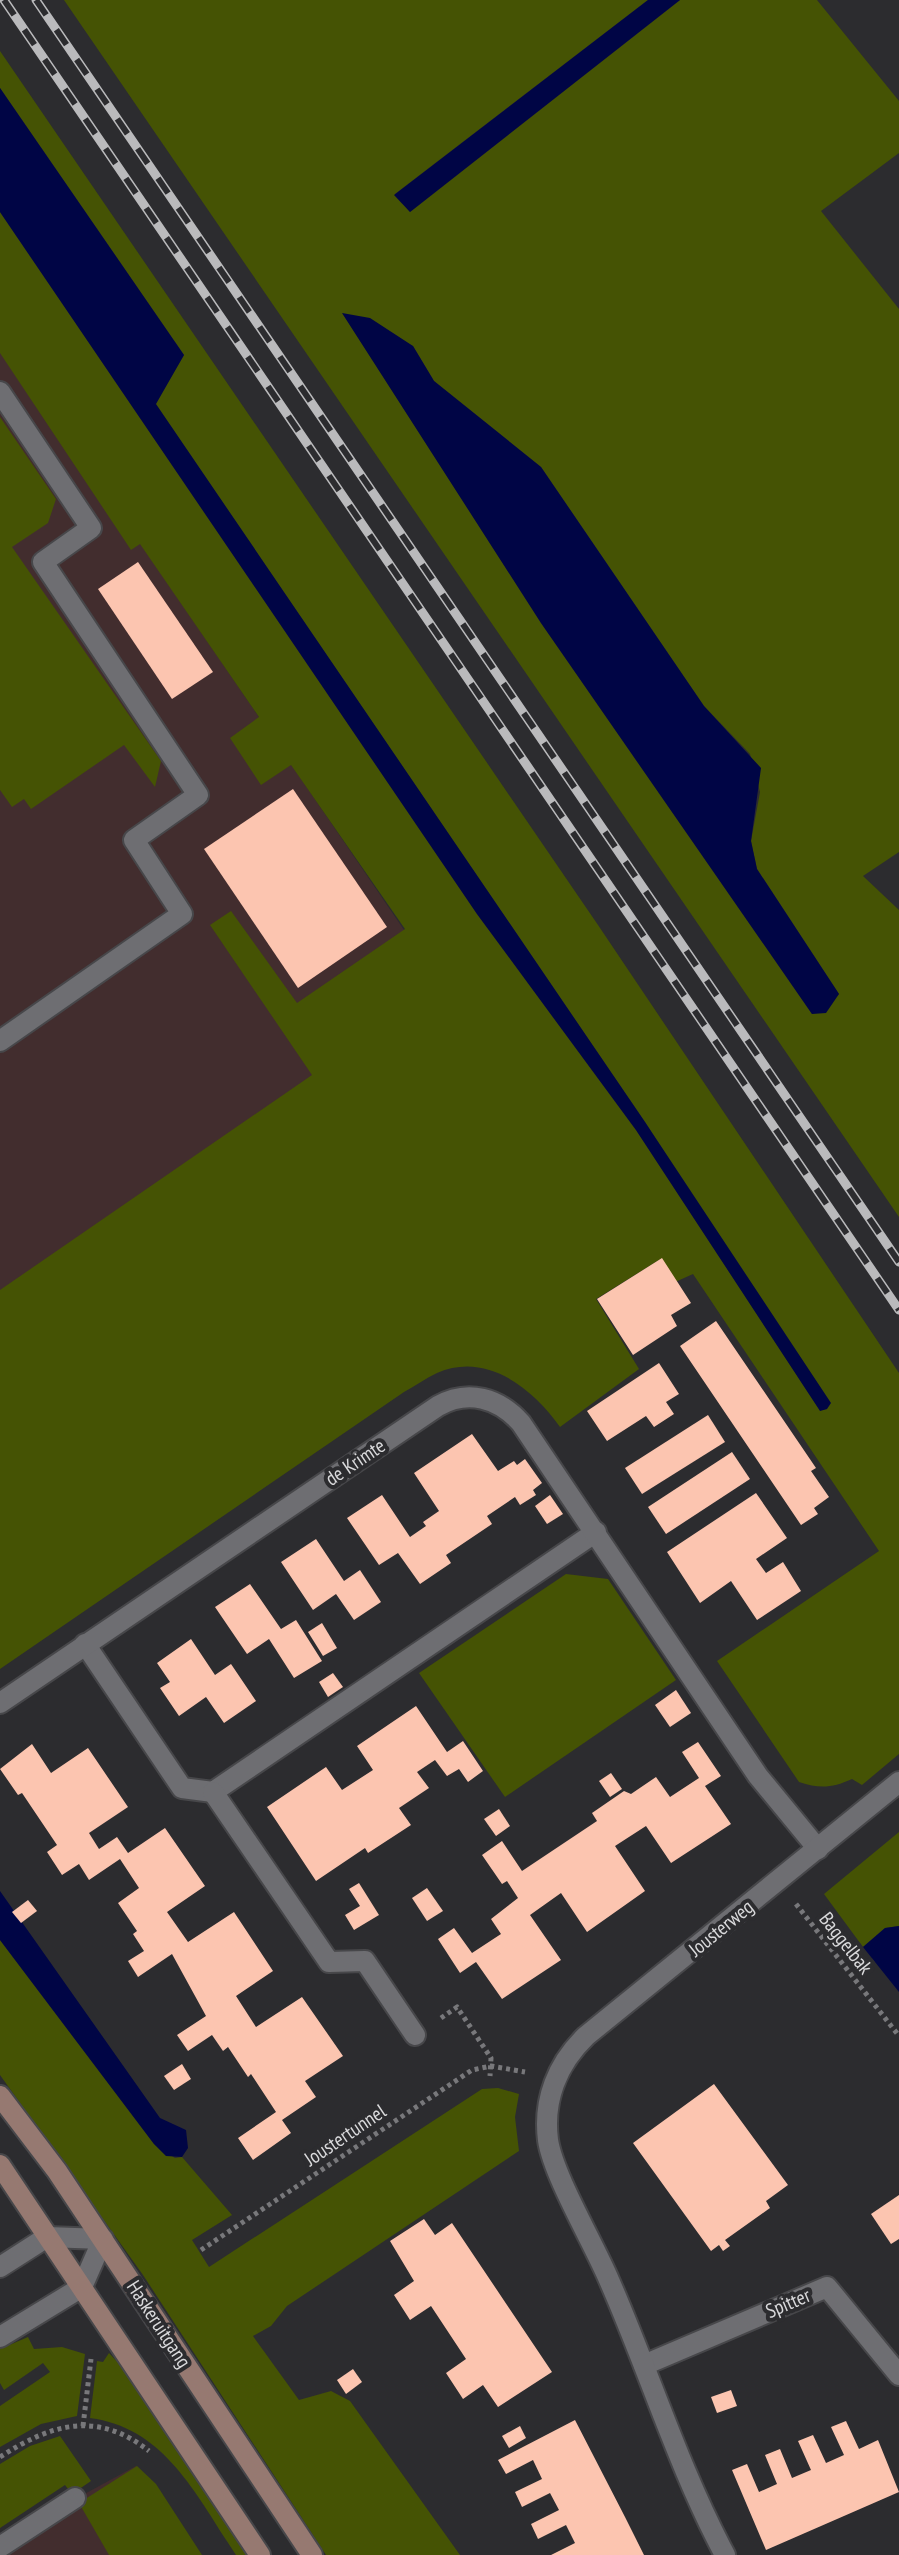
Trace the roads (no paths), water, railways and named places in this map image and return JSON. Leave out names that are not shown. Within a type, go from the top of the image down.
[{"type":"main road","name":"Haskeruitgang","points":[[0,2096],[103,2239],[312,2555]]},
{"type":"main road","points":[[0,2165],[260,2555]]},
{"type":"street","points":[[0,392],[91,528],[43,562],[198,795],[134,840],[182,914],[0,1041]]},
{"type":"street","name":"de Krimte","points":[[0,1703],[448,1400],[491,1400],[512,1413],[596,1532],[758,1776],[818,1849]]},
{"type":"street","points":[[85,1644],[182,1788],[213,1792],[596,1532]]},
{"type":"street","name":"Jousterweg","points":[[644,2365],[552,2156],[547,2116],[554,2083],[570,2053],[586,2036],[899,1782]]},
{"type":"street","points":[[213,1792],[329,1962],[365,1961],[415,2035]]},
{"type":"street","points":[[0,2267],[47,2237],[103,2239],[82,2287],[0,2337]]},
{"type":"street","name":"Spitter","points":[[644,2365],[827,2287],[899,2375]]},
{"type":"street","points":[[644,2365],[683,2464],[725,2555]]},
{"type":"street","points":[[0,2547],[75,2498]]},
{"type":"railway","points":[[4,0],[899,1310]]},
{"type":"railway","points":[[36,0],[899,1262]]}]
